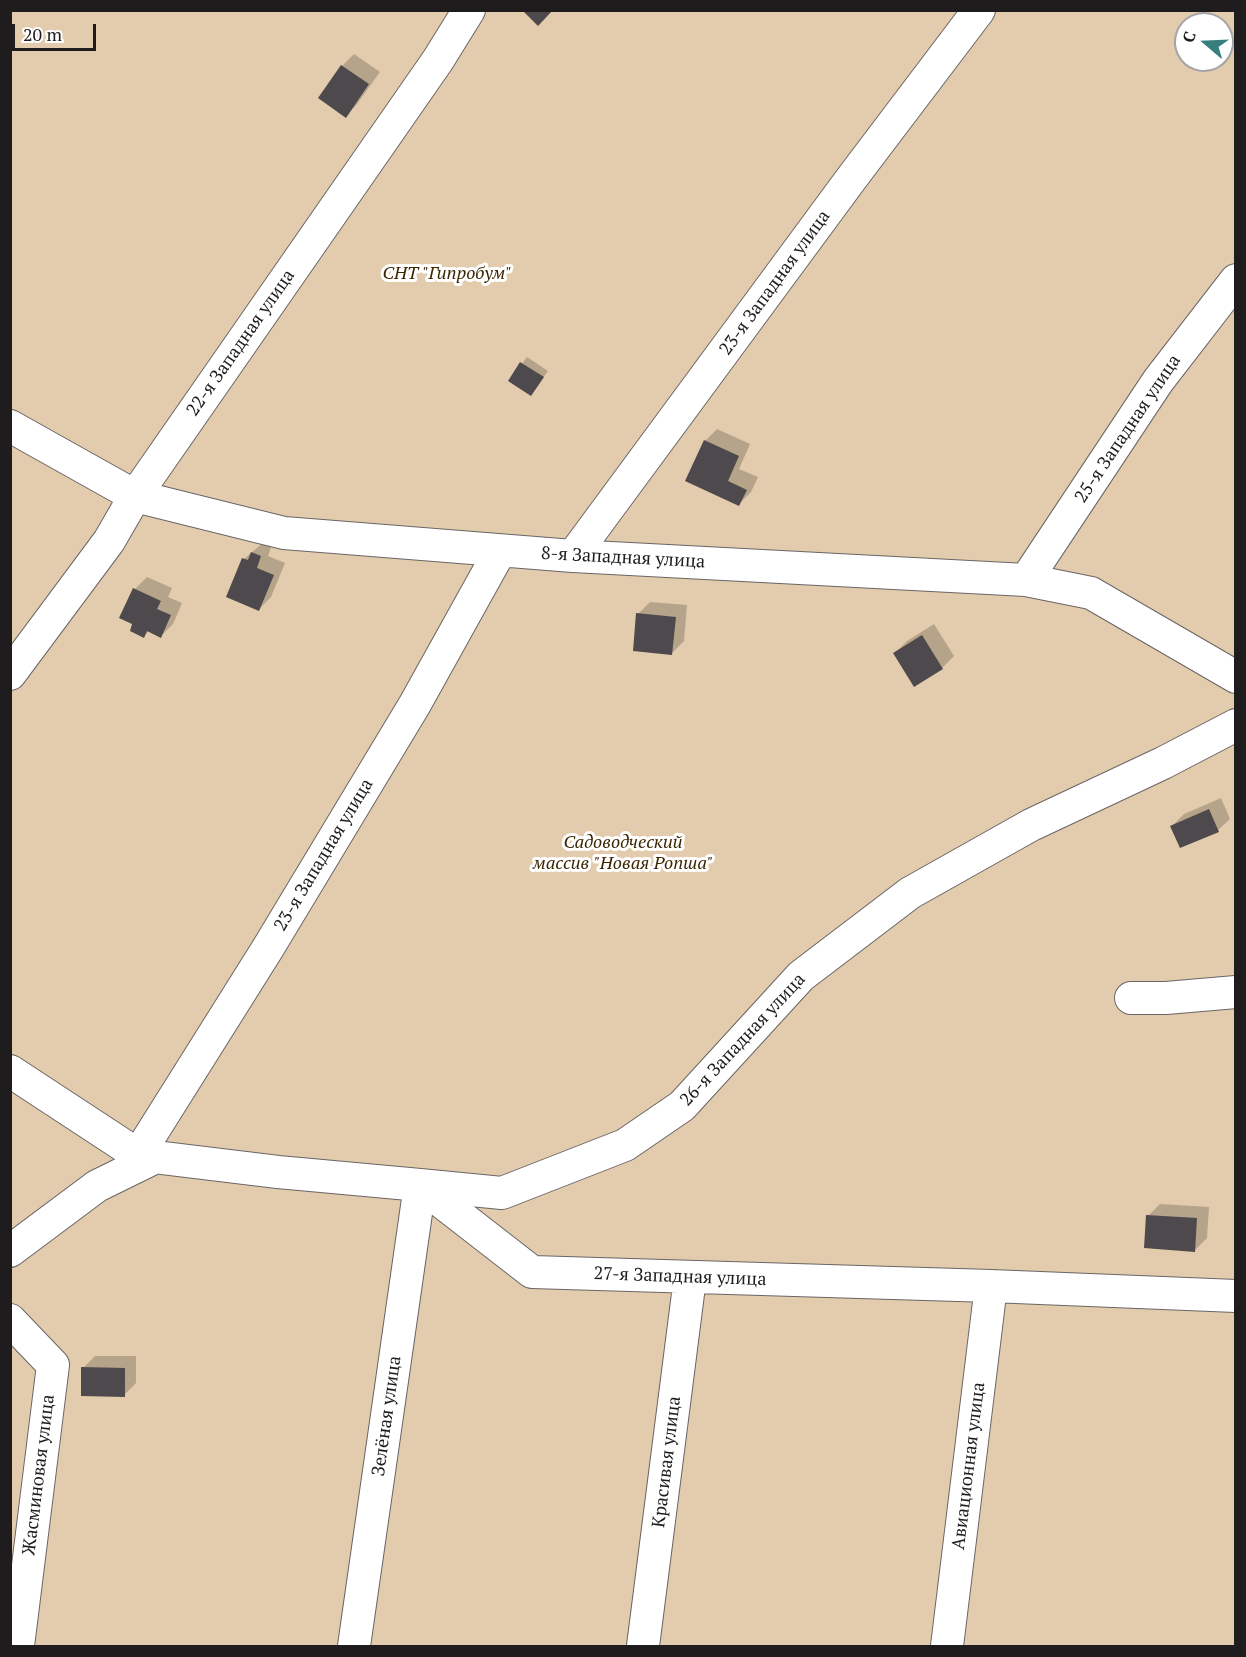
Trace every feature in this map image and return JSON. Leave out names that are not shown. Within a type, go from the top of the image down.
[{"type":"street","name":"22-я Западная улица","points":[[10,674],[109,541],[135,496],[438,60],[469,10]]},
{"type":"street","name":"23-я Западная улица","points":[[573,556],[851,178],[979,10]]},
{"type":"street","name":"25-я Западная улица","points":[[1026,580],[1158,381],[1236,280]]},
{"type":"street","name":"8-я Западная улица","points":[[10,426],[135,496],[284,533],[573,556],[1026,580],[1092,593],[1236,678]]},
{"type":"street","name":"23-я Западная улица","points":[[147,1156],[415,704],[500,551]]},
{"type":"street","name":"26-я Западная улица","points":[[420,1185],[502,1193],[625,1145],[682,1106],[801,976],[910,893],[1031,825],[1163,763],[1236,725]]},
{"type":"street","points":[[1131,998],[1166,998],[1236,992]]},
{"type":"street","points":[[10,1071],[147,1156],[420,1185]]},
{"type":"street","points":[[10,1251],[97,1186],[147,1156]]},
{"type":"street","name":"27-я Западная улица","points":[[420,1185],[532,1272],[1236,1296]]},
{"type":"street","name":"Зелёная улица","points":[[354,1647],[420,1185]]},
{"type":"street","name":"Красивая улица","points":[[643,1647],[690,1278]]},
{"type":"street","name":"Авиационная улица","points":[[946,1647],[992,1286]]},
{"type":"street","name":"Жасминовая улица","points":[[10,1320],[53,1365],[18,1647]]},
{"type":"green space","name":"Садоводческий массив \"Новая Ропша\"","points":[[11,11],[1235,11],[1235,1646],[11,1646]]},
{"type":"building","points":[[522,10],[553,10],[538,26]]},
{"type":"building","points":[[341,65],[369,84],[346,118],[318,98]]},
{"type":"building","points":[[520,362],[544,377],[531,396],[508,381]]},
{"type":"building","points":[[704,440],[739,456],[728,481],[747,490],[739,506],[685,481]]},
{"type":"building","points":[[251,552],[261,556],[257,568],[274,575],[259,611],[226,597],[242,558],[248,560]]},
{"type":"building","points":[[133,588],[161,601],[157,609],[171,615],[161,638],[147,631],[144,638],[130,631],[132,624],[119,618]]},
{"type":"building","points":[[636,613],[676,617],[672,655],[633,651]]},
{"type":"building","points":[[922,635],[943,669],[914,687],[893,653]]},
{"type":"building","points":[[1209,809],[1219,832],[1180,848],[1170,826]]},
{"type":"building","points":[[1146,1215],[1197,1218],[1195,1252],[1144,1248]]},
{"type":"building","points":[[81,1367],[125,1368],[125,1397],[81,1396]]},
{"type":"park label","name":"СНТ \"Гипробум\"","points":[[447,274]]}]
